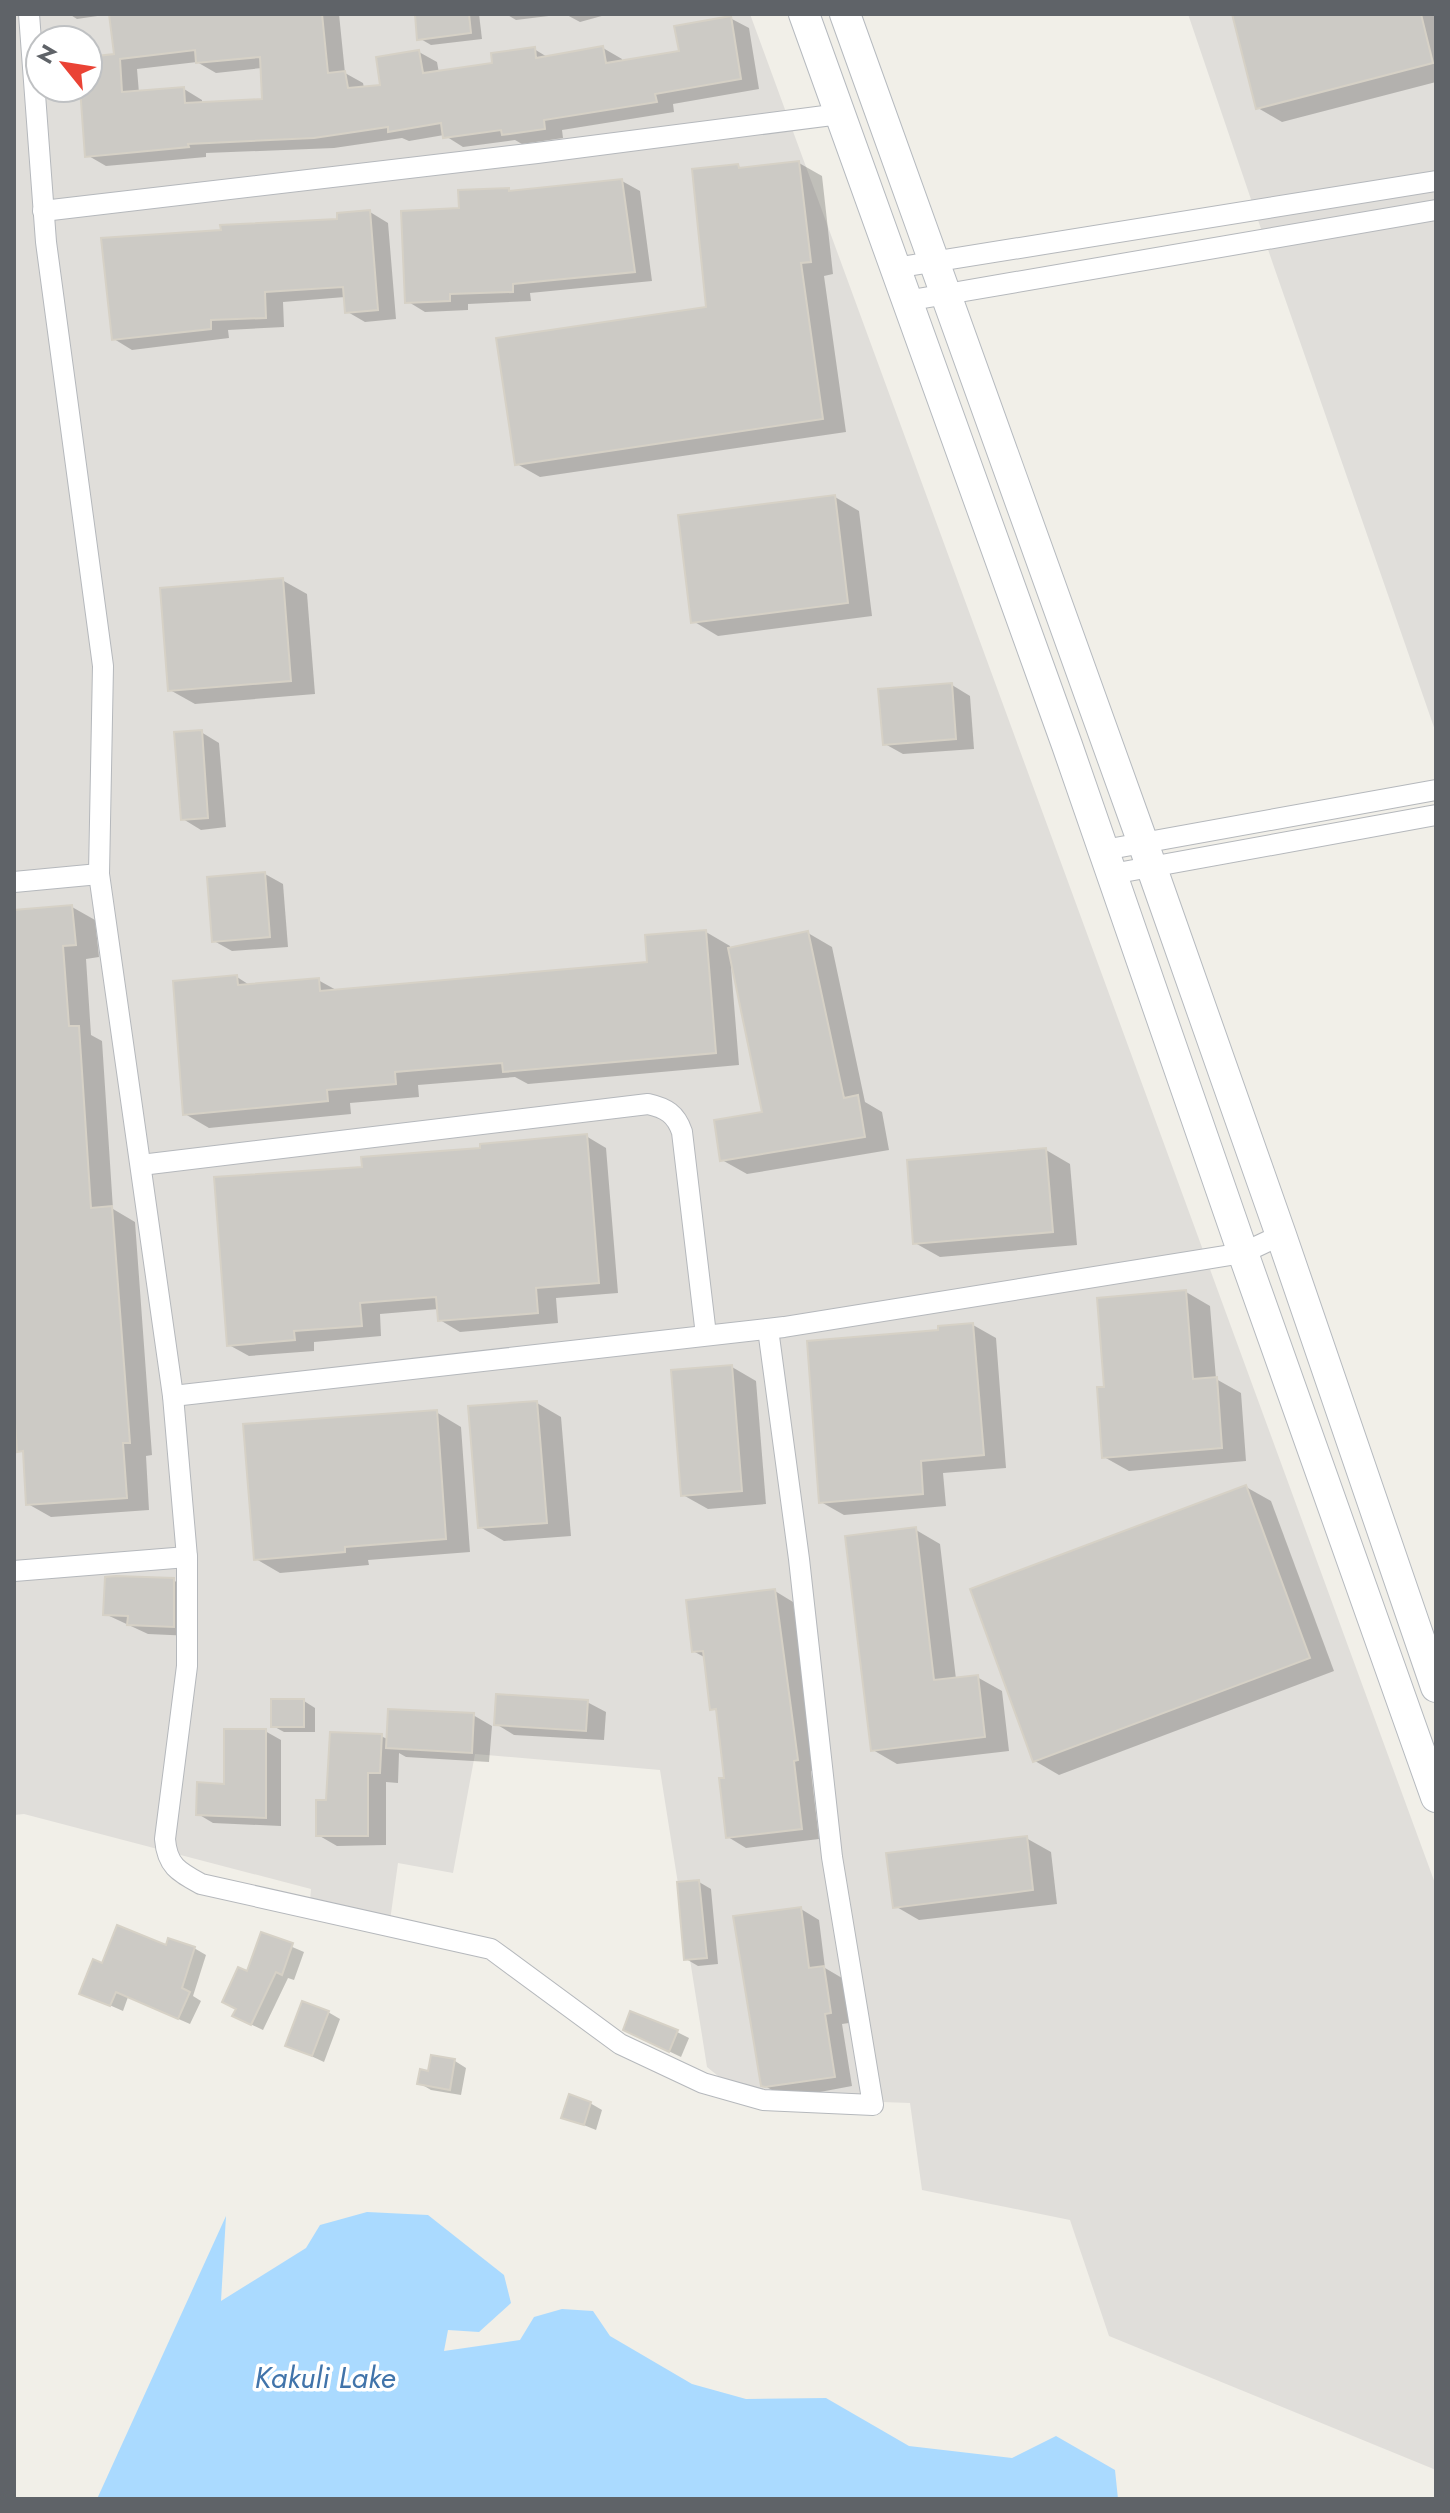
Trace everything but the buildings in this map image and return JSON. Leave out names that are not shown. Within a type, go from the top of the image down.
[{"type":"street","points":[[29,14],[43,211],[103,666],[99,874],[173,1396],[187,1557],[187,1666],[165,1839],[168,1858],[180,1872],[201,1884],[491,1949],[620,2044],[703,2083],[763,2100],[873,2105],[832,1857],[799,1559],[768,1329]]},
{"type":"street","points":[[804,14],[1108,862],[1436,1797]]},
{"type":"street","points":[[845,14],[936,261],[945,294],[1281,1235],[1436,1687]]},
{"type":"street","points":[[43,211],[840,114]]},
{"type":"street","points":[[895,268],[1436,181]]},
{"type":"street","points":[[906,301],[1436,210]]},
{"type":"street","points":[[1108,862],[1436,790]]},
{"type":"street","points":[[1146,855],[1436,815]]},
{"type":"street","points":[[14,882],[99,874]]},
{"type":"street","points":[[141,1165],[648,1104],[660,1106],[673,1114],[682,1132],[706,1335]]},
{"type":"street","points":[[173,1396],[768,1329],[1243,1253],[1281,1235]]},
{"type":"street","points":[[1355,1569],[1391,1554]]},
{"type":"street","points":[[14,1571],[187,1557]]},
{"type":"shaded area","points":[[14,14],[750,14],[1436,1886],[1436,2470],[1109,2336],[1070,2220],[922,2190],[910,2103],[744,2097],[707,2067],[660,1770],[475,1754],[453,1873],[398,1863],[389,1928],[309,1914],[311,1889],[24,1814],[14,1815]]},
{"type":"shaded area","points":[[1188,14],[1436,14],[1436,733],[1273,264]]},
{"type":"water","name":"Kakuli Lake","points":[[367,2212],[428,2215],[504,2275],[511,2303],[479,2332],[448,2330],[444,2351],[520,2340],[534,2317],[562,2309],[593,2311],[610,2336],[692,2384],[746,2399],[826,2398],[909,2446],[1012,2458],[1056,2436],[1115,2470],[1118,2499],[97,2499],[226,2216],[221,2301],[306,2248],[320,2225]]}]
